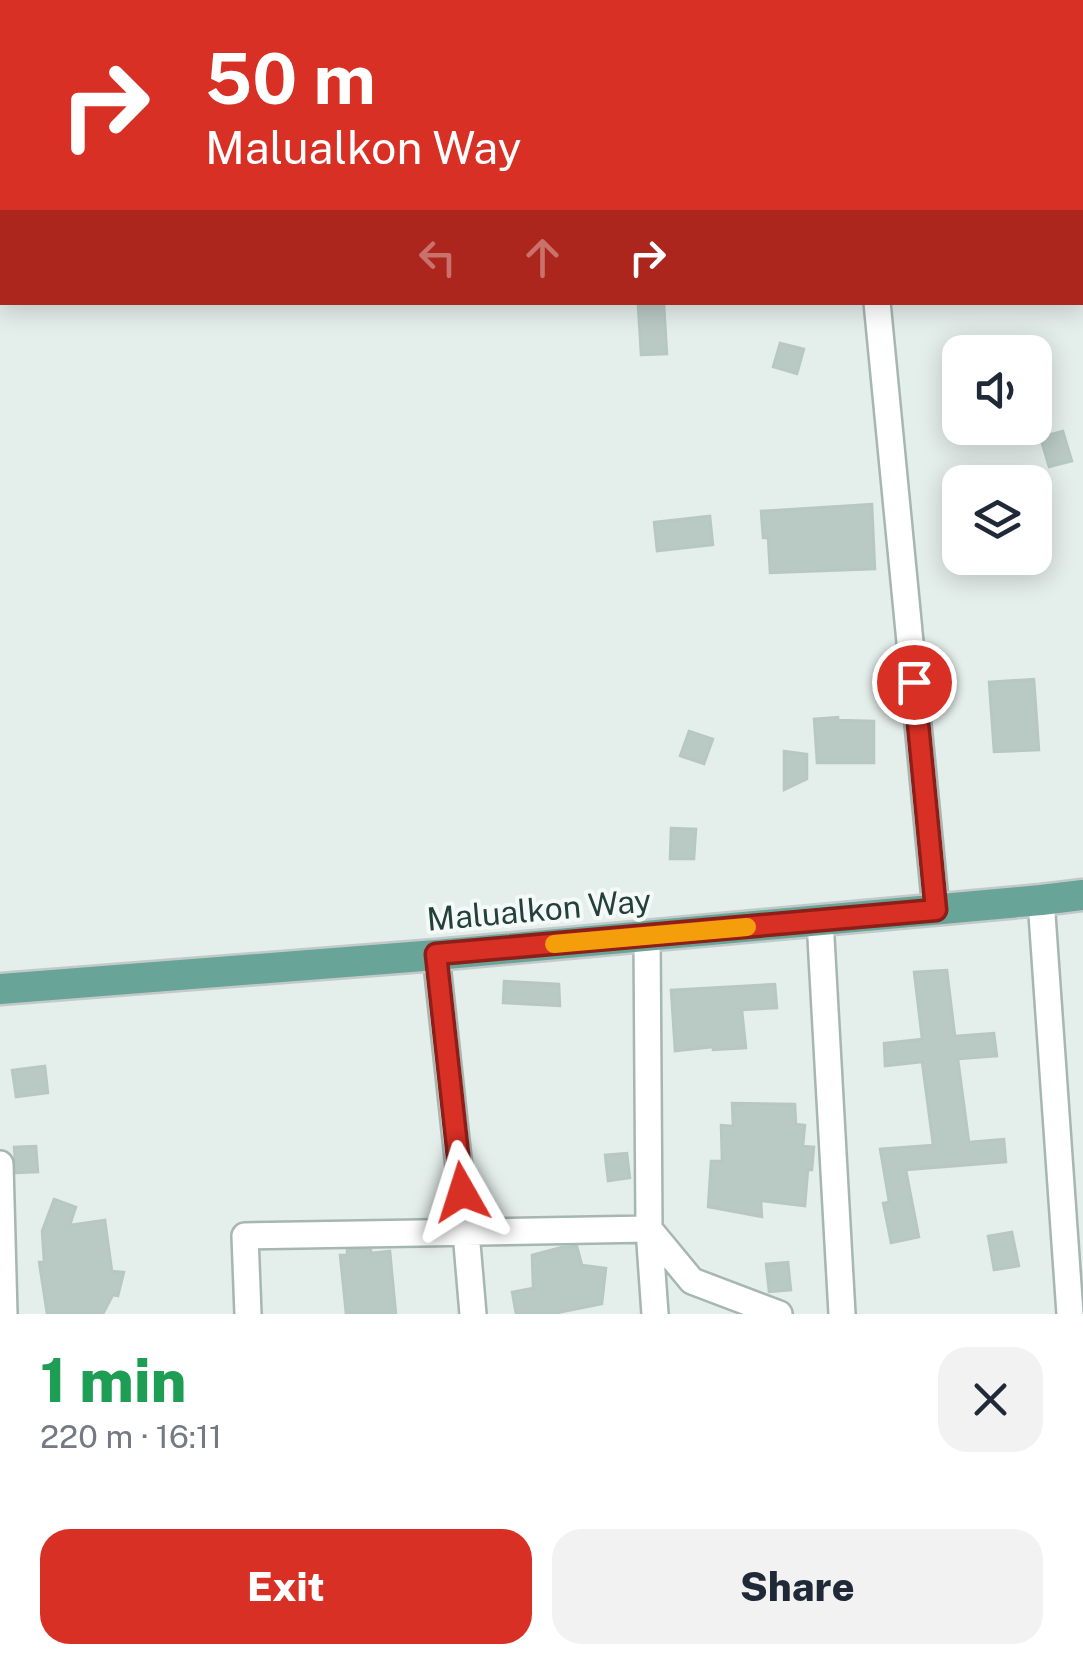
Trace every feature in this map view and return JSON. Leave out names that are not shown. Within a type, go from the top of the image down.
[{"type":"main road","name":"Malualkon Way","points":[[0,989],[647,936],[1083,895]]},
{"type":"street","points":[[877,305],[936,910]]},
{"type":"street","points":[[1041,900],[1070,1314]]},
{"type":"street","points":[[820,920],[842,1314]]},
{"type":"street","points":[[647,936],[649,1229],[656,1314]]},
{"type":"street","points":[[436,954],[473,1314]]},
{"type":"street","points":[[0,1164],[4,1314]]},
{"type":"street","points":[[248,1314],[245,1236],[649,1229]]},
{"type":"street","points":[[649,1229],[692,1281],[779,1314]]},
{"type":"building","points":[[664,305],[667,354],[641,355],[638,306]]},
{"type":"building","points":[[780,343],[804,349],[797,374],[773,367]]},
{"type":"building","points":[[1063,431],[1072,461],[1048,465],[1042,445],[1052,445],[1052,434]]},
{"type":"building","points":[[872,504],[875,569],[770,573],[768,538],[763,538],[761,511]]},
{"type":"building","points":[[710,516],[713,545],[657,551],[654,522]]},
{"type":"building","points":[[1034,679],[1039,750],[994,752],[989,682]]},
{"type":"building","points":[[814,719],[874,721],[874,763],[817,763]]},
{"type":"building","points":[[689,731],[713,739],[704,764],[680,756]]},
{"type":"building","points":[[784,751],[807,754],[807,779],[784,790]]},
{"type":"building","points":[[671,828],[696,829],[694,859],[670,859]]},
{"type":"building","points":[[947,970],[955,1036],[994,1033],[997,1056],[958,1059],[969,1142],[1004,1139],[1006,1162],[906,1170],[919,1237],[891,1243],[883,1203],[889,1202],[880,1149],[933,1145],[922,1062],[885,1066],[884,1043],[922,1039],[914,972]]},
{"type":"building","points":[[504,981],[559,984],[560,1006],[503,1003]]},
{"type":"building","points":[[775,984],[777,1008],[742,1010],[746,1048],[675,1051],[671,990]]},
{"type":"building","points":[[45,1066],[48,1093],[16,1097],[12,1070]]},
{"type":"building","points":[[732,1103],[795,1104],[796,1124],[805,1125],[803,1146],[814,1147],[805,1206],[761,1201],[762,1217],[708,1207],[711,1161],[722,1161],[721,1125],[733,1126]]},
{"type":"building","points":[[36,1146],[38,1172],[16,1173],[14,1147]]},
{"type":"building","points":[[627,1153],[630,1178],[608,1181],[605,1155]]},
{"type":"building","points":[[54,1199],[76,1207],[70,1225],[105,1220],[112,1271],[124,1272],[118,1296],[113,1295],[103,1314],[47,1314],[39,1262],[44,1262],[42,1231]]},
{"type":"building","points":[[1012,1232],[1019,1266],[994,1270],[988,1236]]},
{"type":"building","points":[[577,1246],[582,1265],[606,1268],[602,1304],[552,1314],[516,1314],[512,1292],[533,1288],[532,1255]]},
{"type":"building","points":[[347,1250],[390,1251],[396,1314],[346,1314],[340,1255],[347,1255]]},
{"type":"building","points":[[788,1262],[791,1290],[769,1292],[766,1264]]},
{"type":"slow traffic","points":[[554,944],[747,927]]},
{"type":"route","points":[[462,1192],[436,954],[936,910],[914,682]]}]
